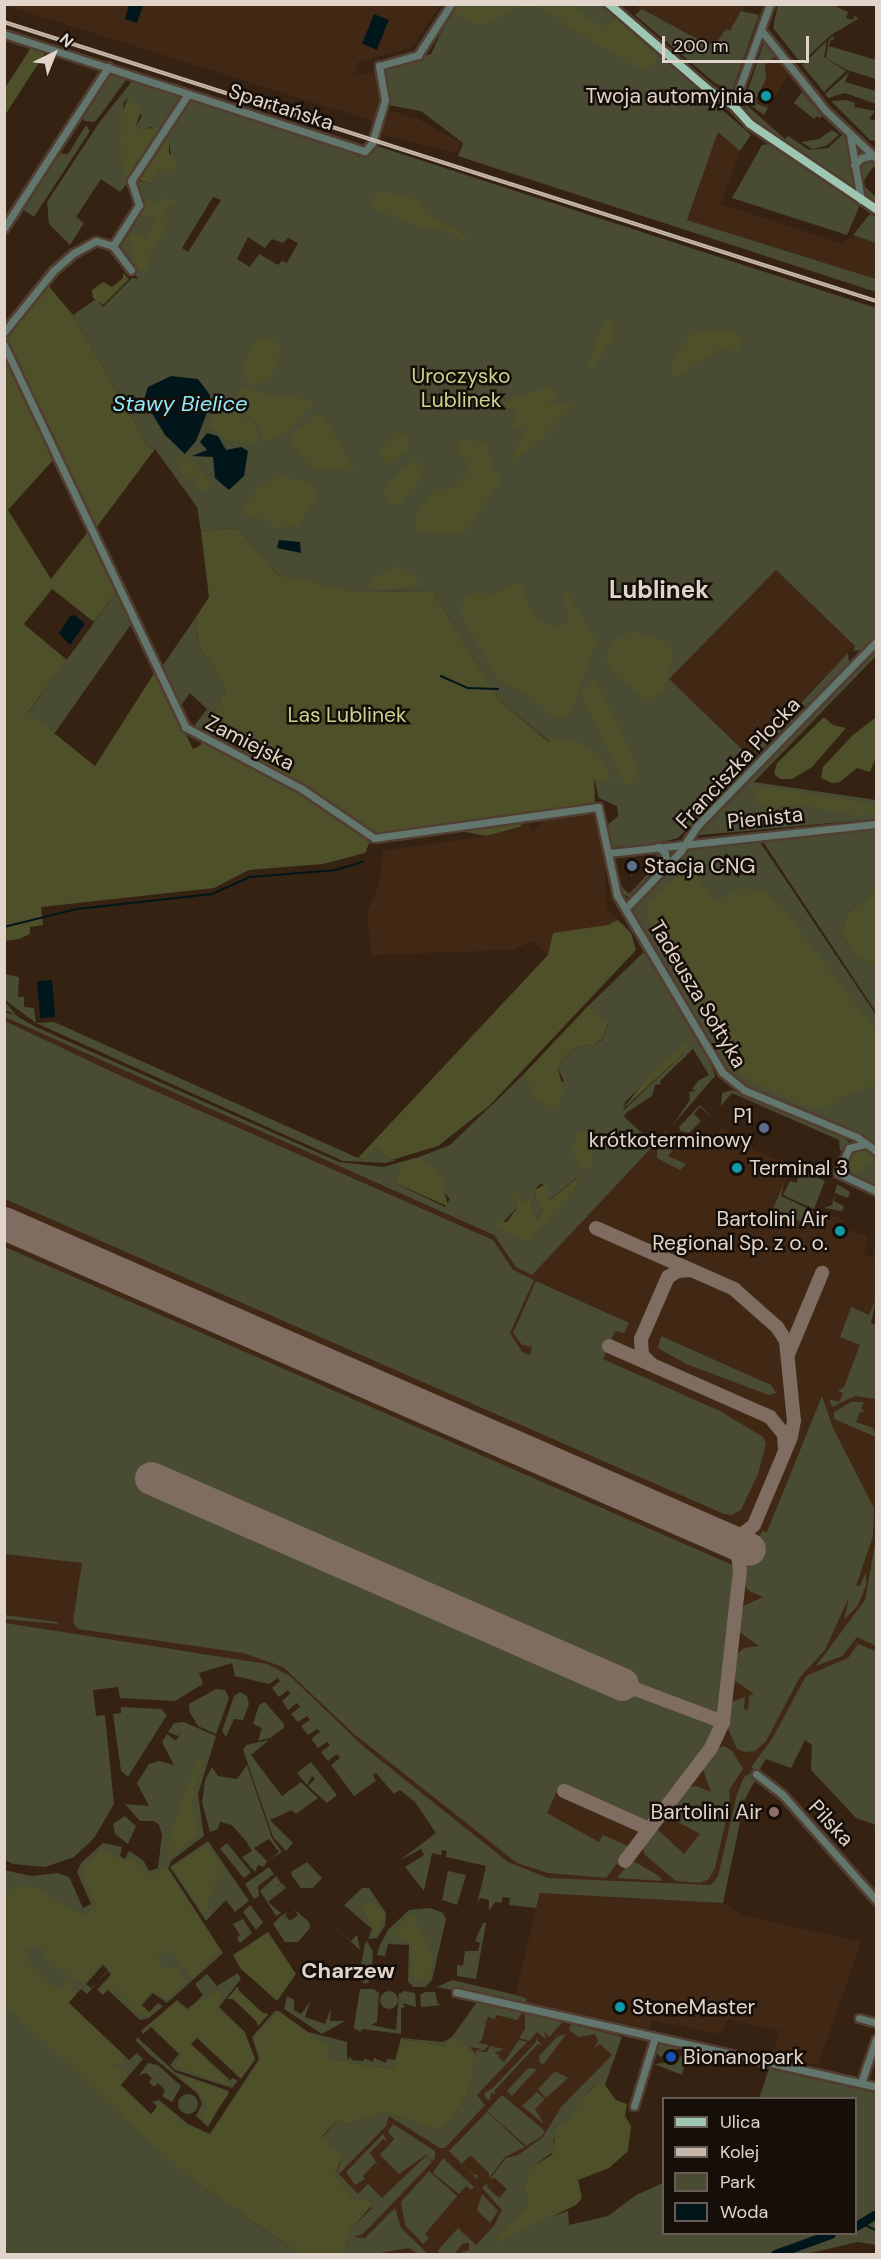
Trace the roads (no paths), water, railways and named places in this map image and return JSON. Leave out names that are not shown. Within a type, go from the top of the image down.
[{"type":"main road","points":[[609,4],[711,92],[734,105],[750,124],[876,209]]},
{"type":"street","name":"Spartańska","points":[[4,34],[366,151],[385,100],[379,66],[407,60],[421,52],[451,4]]},
{"type":"street","points":[[734,105],[770,4]]},
{"type":"street","points":[[761,30],[850,135],[875,157]]},
{"type":"street","points":[[4,228],[108,67]]},
{"type":"street","points":[[112,246],[139,205],[131,181],[188,94]]},
{"type":"street","points":[[850,135],[861,201]]},
{"type":"street","points":[[854,165],[861,158],[875,157]]},
{"type":"street","points":[[4,332],[53,271],[74,253],[96,241],[112,246],[131,270]]},
{"type":"street","name":"Zamiejska","points":[[4,345],[182,723],[189,730],[302,789],[368,836],[388,837],[595,806],[599,808],[615,891],[626,908]]},
{"type":"street","name":"Franciszka Plocka","points":[[626,908],[667,866],[697,826],[876,642]]},
{"type":"street","name":"Pienista","points":[[609,853],[876,824]]},
{"type":"street","points":[[658,847],[666,856],[667,866]]},
{"type":"street","name":"Tadeusza Sołtyka","points":[[626,908],[728,1079],[744,1090],[843,1133],[876,1151]]},
{"type":"street","points":[[843,1133],[851,1146]]},
{"type":"street","points":[[851,1146],[866,1144]]},
{"type":"street","points":[[851,1146],[838,1173],[876,1191]]},
{"type":"street","name":"Pilska","points":[[756,1774],[788,1800],[876,1900]]},
{"type":"street","points":[[456,1992],[876,2087]]},
{"type":"street","points":[[859,2018],[876,2023]]},
{"type":"street","points":[[634,2106],[655,2037]]},
{"type":"street","points":[[861,2084],[876,2039]]},
{"type":"water","points":[[129,5],[143,5],[137,23],[125,19]]},
{"type":"water","points":[[374,14],[389,20],[377,50],[362,44]]},
{"type":"water","name":"Stawy Bielice","points":[[171,376],[198,379],[210,395],[210,405],[196,441],[185,454],[165,435],[144,400],[148,387]]},
{"type":"water","name":"Stawy Bielice","points":[[207,433],[218,436],[226,450],[241,447],[248,451],[244,476],[229,490],[215,478],[213,457],[192,456],[207,450],[200,442]]},
{"type":"water","points":[[279,540],[300,542],[301,553],[277,548]]},
{"type":"water","points":[[75,615],[85,624],[70,645],[59,633],[70,616]]},
{"type":"water","points":[[52,980],[55,1017],[40,1018],[37,981]]},
{"type":"waterway","points":[[441,676],[468,688],[498,689]]},
{"type":"waterway","points":[[4,927],[77,909],[212,894],[250,877],[336,870],[363,862]]},
{"type":"waterway","points":[[857,2225],[876,2214]]},
{"type":"waterway","points":[[863,2224],[876,2230]]},
{"type":"waterway","points":[[775,2254],[828,2235]]},
{"type":"railway","points":[[4,22],[876,301]]},
{"type":"place","name":"Twoja automyjnia","points":[[766,96]]},
{"type":"place","name":"Stacja CNG","points":[[632,866]]},
{"type":"place","name":"P1 krótkoterminowy","points":[[764,1128]]},
{"type":"place","name":"Terminal 3","points":[[737,1168]]},
{"type":"place","name":"Bartolini Air Regional Sp. z o. o.","points":[[840,1231]]},
{"type":"place","name":"Bartolini Air","points":[[774,1812]]},
{"type":"place","name":"StoneMaster","points":[[620,2007]]},
{"type":"place","name":"Bionanopark","points":[[671,2057]]},
{"type":"district","name":"Lublinek","points":[[659,590]]},
{"type":"district","name":"Charzew","points":[[348,1971]]},
{"type":"park label","name":"Uroczysko Lublinek","points":[[461,388]]},
{"type":"park label","name":"Las Lublinek","points":[[347,715]]}]
